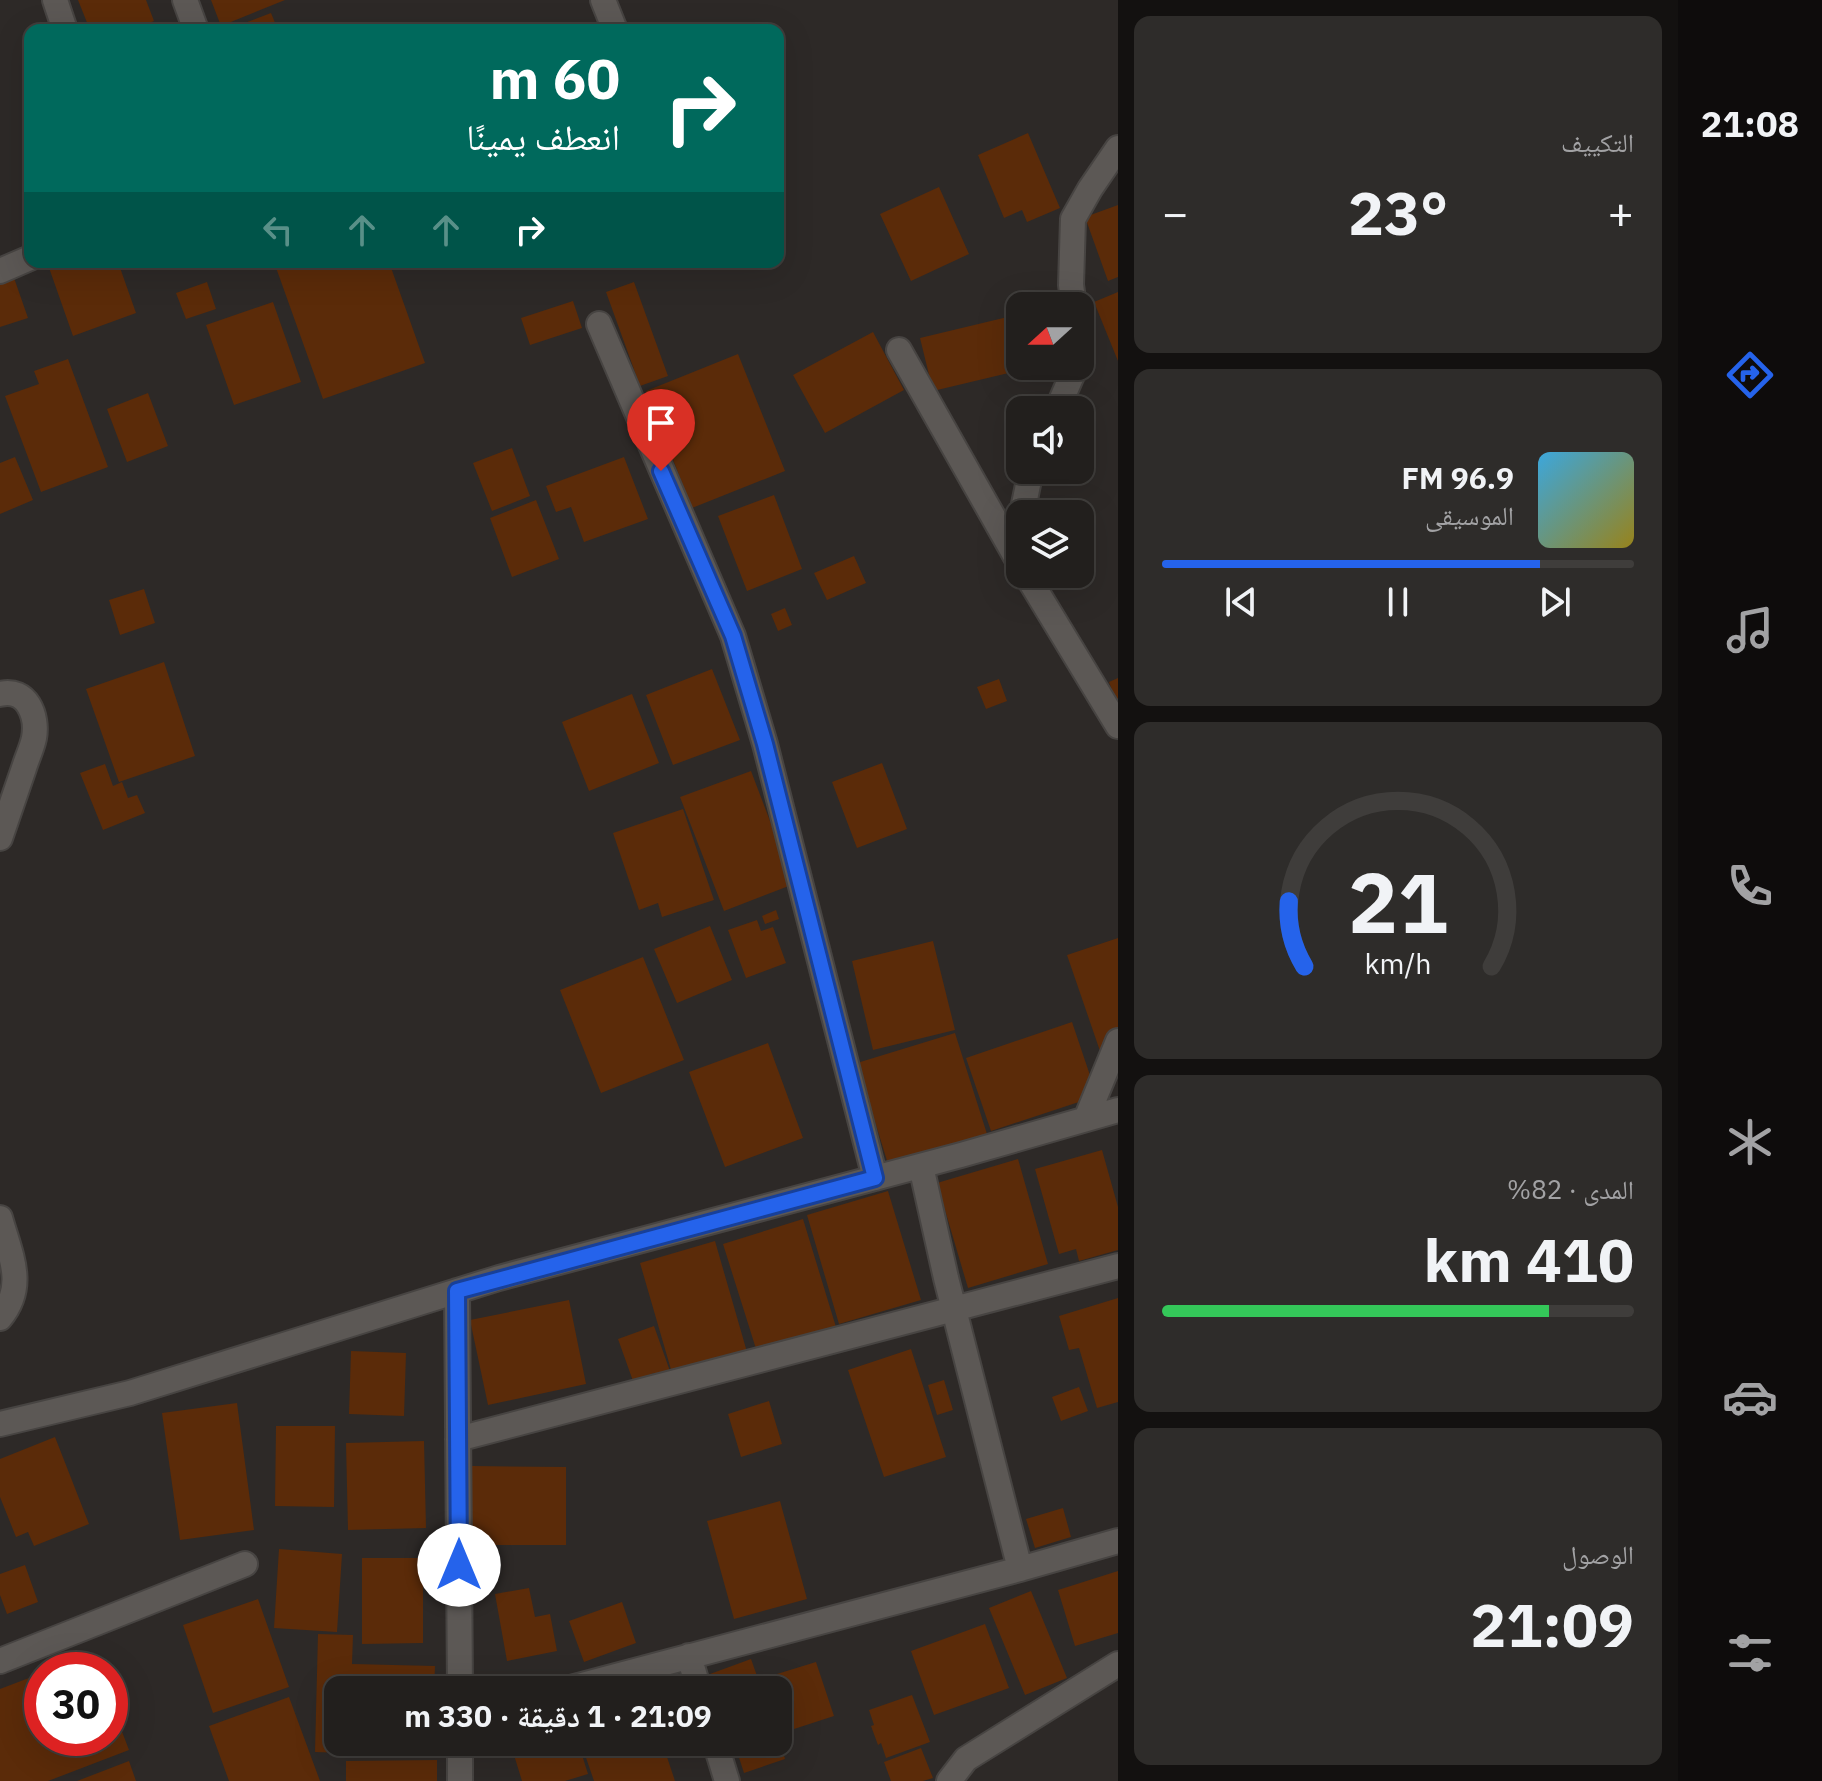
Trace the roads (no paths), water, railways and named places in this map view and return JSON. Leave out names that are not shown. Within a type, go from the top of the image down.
[{"type":"street","points":[[55,0],[63,24]]},
{"type":"street","points":[[185,0],[194,24]]},
{"type":"street","points":[[603,0],[613,24]]},
{"type":"street","points":[[1072,292],[1073,219],[1118,148]]},
{"type":"street","points":[[0,271],[24,261]]},
{"type":"street","points":[[599,324],[733,636],[765,744],[875,1178]]},
{"type":"street","points":[[899,350],[1006,539]]},
{"type":"street","points":[[1034,588],[1118,726]]},
{"type":"street","points":[[0,694],[13,692],[22,697],[29,704],[35,721],[34,739],[0,838]]},
{"type":"street","points":[[1086,1119],[1118,1041]]},
{"type":"street","points":[[0,1424],[130,1393],[457,1291],[1118,1110]]},
{"type":"street","points":[[921,1166],[953,1309],[1020,1569]]},
{"type":"street","points":[[0,1218],[15,1274],[14,1294],[0,1318]]},
{"type":"street","points":[[458,1439],[1118,1266]]},
{"type":"street","points":[[457,1291],[460,1676]]},
{"type":"street","points":[[615,1676],[1118,1541]]},
{"type":"street","points":[[0,1661],[245,1564]]},
{"type":"street","points":[[689,1656],[695,1676]]},
{"type":"street","points":[[949,1781],[966,1759],[1118,1664]]},
{"type":"street","points":[[460,1756],[460,1781]]},
{"type":"street","points":[[719,1756],[727,1781]]}]
